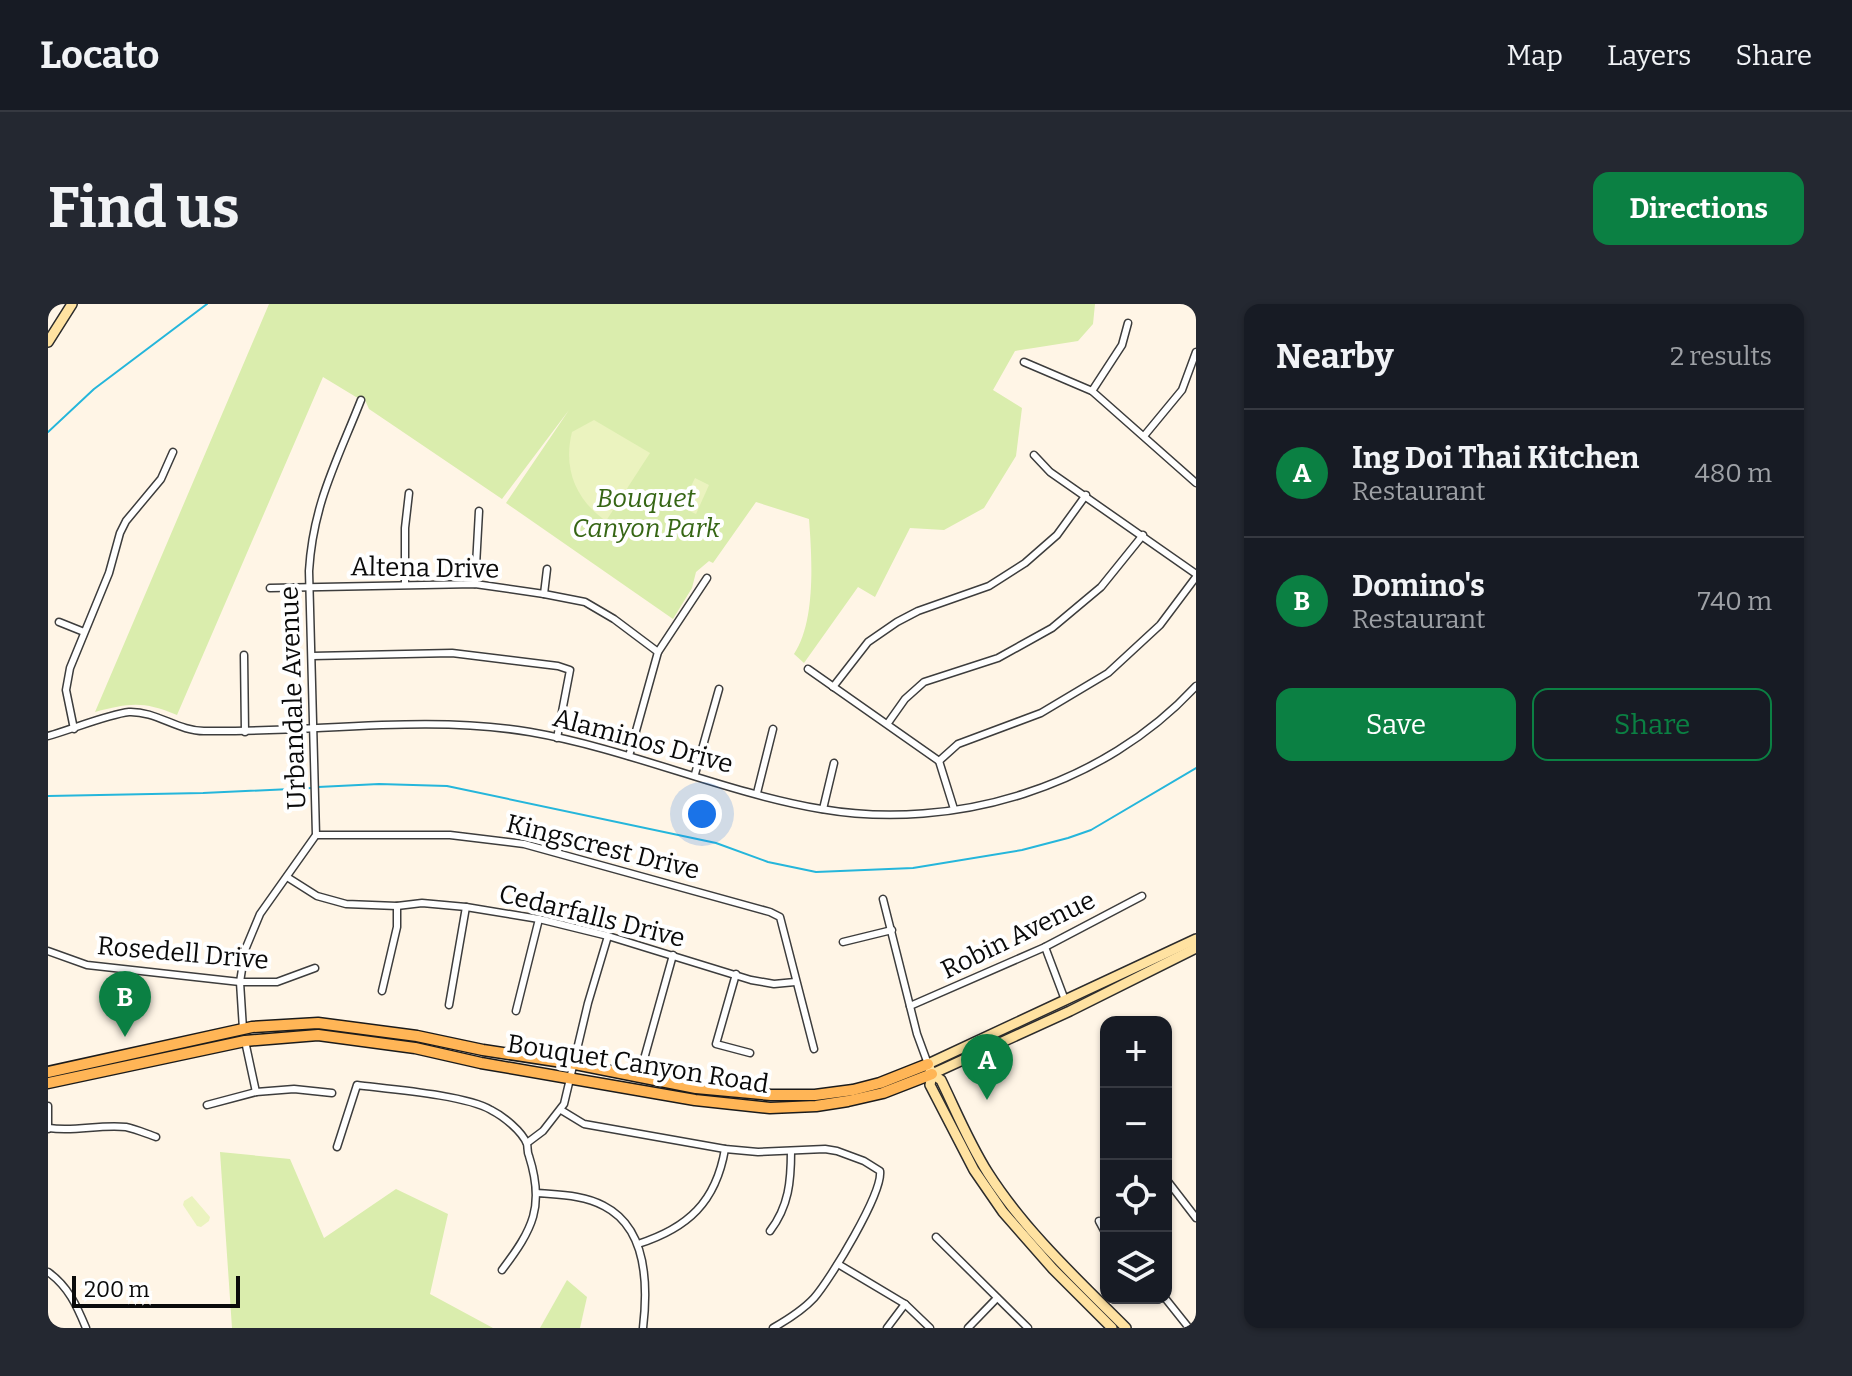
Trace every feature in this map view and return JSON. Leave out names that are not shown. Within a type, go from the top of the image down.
[{"type":"main road","points":[[48,342],[72,304]]},
{"type":"main road","name":"Bouquet Canyon Road","points":[[48,1072],[137,1052],[318,1023],[575,1064],[696,1088],[771,1095],[815,1095],[880,1083],[930,1069],[1035,1028],[1196,939]]},
{"type":"main road","name":"Bouquet Canyon Road","points":[[48,1083],[244,1035],[318,1035],[695,1100],[770,1108],[816,1106],[883,1093],[1041,1011],[1196,948]]},
{"type":"main road","points":[[1035,1028],[1041,1011]]},
{"type":"main road","points":[[78,1076],[91,1069],[144,1056],[137,1052]]},
{"type":"main road","points":[[930,1069],[930,1085],[984,1187],[1028,1242],[1112,1328]]},
{"type":"main road","points":[[930,1069],[941,1080],[973,1147],[1008,1201],[1046,1247],[1126,1328]]},
{"type":"street","points":[[1092,391],[1122,345],[1128,323]]},
{"type":"street","points":[[1144,436],[1182,390],[1196,352]]},
{"type":"street","points":[[1024,362],[1092,391],[1196,483]]},
{"type":"street","name":"Urbandale Avenue","points":[[256,1092],[244,1035],[240,982],[245,950],[260,914],[316,835],[311,536],[319,503],[361,400]]},
{"type":"street","points":[[74,729],[66,690],[70,668],[109,573],[120,533],[126,521],[161,479],[173,452]]},
{"type":"street","points":[[939,761],[958,744],[1041,713],[1108,673],[1160,625],[1196,575],[1050,472],[1034,455]]},
{"type":"street","points":[[405,584],[405,528],[409,493]]},
{"type":"street","points":[[833,687],[868,642],[897,622],[918,611],[989,586],[1025,563],[1057,535],[1086,495]]},
{"type":"street","points":[[475,584],[479,511]]},
{"type":"street","points":[[888,723],[905,699],[924,682],[998,658],[1060,622],[1101,587],[1143,535]]},
{"type":"street","points":[[544,594],[547,569]]},
{"type":"street","points":[[629,756],[658,652],[707,578]]},
{"type":"street","name":"Altena Drive","points":[[270,588],[475,584],[544,594],[585,602],[658,652]]},
{"type":"street","points":[[59,622],[84,632]]},
{"type":"street","points":[[312,656],[452,653],[527,661],[570,670],[557,738]]},
{"type":"street","points":[[244,655],[245,732]]},
{"type":"street","points":[[808,669],[939,761],[954,809]]},
{"type":"street","name":"Alaminos Drive","points":[[48,736],[127,712],[150,713],[199,731],[447,724],[500,728],[629,756],[823,809],[900,814],[983,805],[1053,785],[1124,748],[1196,686]]},
{"type":"street","points":[[695,774],[719,689]]},
{"type":"street","points":[[757,793],[773,729]]},
{"type":"street","points":[[823,809],[834,763]]},
{"type":"street","name":"Kingscrest Drive","points":[[316,835],[450,835],[524,844],[668,882],[780,917],[795,982]]},
{"type":"street","name":"Cedarfalls Drive","points":[[287,877],[317,896],[346,904],[397,906],[422,903],[539,919],[774,984],[795,982]]},
{"type":"street","name":"Robin Avenue","points":[[910,1006],[1045,947],[1142,896]]},
{"type":"street","points":[[883,899],[910,1006],[930,1069]]},
{"type":"street","points":[[382,991],[397,927],[397,906]]},
{"type":"street","points":[[449,1005],[466,907]]},
{"type":"street","points":[[516,1011],[539,919]]},
{"type":"street","points":[[843,942],[892,930]]},
{"type":"street","points":[[527,1143],[543,1131],[561,1110],[608,936]]},
{"type":"street","points":[[1045,947],[1065,1000]]},
{"type":"street","name":"Rosedell Drive","points":[[48,951],[87,965],[240,982],[277,982],[315,968]]},
{"type":"street","points":[[644,1059],[673,955]]},
{"type":"street","points":[[736,974],[716,1044],[750,1053]]},
{"type":"street","points":[[795,982],[814,1049]]},
{"type":"street","points":[[337,1147],[357,1085],[458,1100],[490,1109],[511,1125],[527,1143],[535,1170],[537,1193],[534,1215],[526,1235],[502,1270]]},
{"type":"street","points":[[207,1105],[256,1092],[294,1089],[332,1093]]},
{"type":"street","points":[[48,1106],[48,1129],[71,1131],[128,1127],[156,1137]]},
{"type":"street","points":[[561,1110],[584,1124],[725,1149],[837,1151],[880,1171],[879,1189],[838,1264],[814,1298],[773,1328]]},
{"type":"street","points":[[638,1244],[662,1237],[683,1225],[721,1176],[725,1149]]},
{"type":"street","points":[[770,1231],[788,1200],[791,1151]]},
{"type":"street","points":[[1172,1187],[1196,1218]]},
{"type":"street","points":[[537,1193],[579,1197],[602,1204],[621,1216],[638,1244],[644,1273],[646,1307],[643,1328]]},
{"type":"street","points":[[1099,1221],[1105,1232]]},
{"type":"street","points":[[936,1237],[1028,1328]]},
{"type":"street","points":[[838,1264],[905,1304],[930,1328]]},
{"type":"street","points":[[48,1272],[75,1302],[86,1328]]},
{"type":"street","points":[[968,1328],[997,1298]]},
{"type":"street","points":[[887,1328],[905,1304]]},
{"type":"street","points":[[1170,1304],[1189,1328]]},
{"type":"green space","name":"Bouquet Canyon Park","points":[[269,304],[1095,304],[1093,324],[1078,341],[1015,351],[993,390],[1022,408],[1016,456],[984,508],[944,530],[910,528],[875,597],[858,587],[804,663],[794,654],[801,640],[809,607],[809,519],[756,502],[713,563],[709,561],[696,572],[692,588],[673,619],[506,503],[569,410],[502,499],[369,409],[365,400],[323,377],[177,715],[155,707],[136,705],[95,712]]},
{"type":"green space","points":[[594,420],[650,453],[606,521],[579,493],[569,458],[572,432]]},
{"type":"green space","points":[[695,478],[709,485],[696,514],[681,507]]},
{"type":"green space","points":[[220,1152],[290,1159],[324,1238],[396,1189],[448,1214],[430,1294],[493,1328],[232,1328]]},
{"type":"green space","points":[[192,1196],[210,1217],[201,1227],[197,1226],[183,1205]]},
{"type":"green space","points":[[567,1280],[587,1297],[580,1328],[540,1328]]},
{"type":"waterway","points":[[48,432],[94,389],[207,304]]},
{"type":"waterway","points":[[318,787],[379,784],[447,786],[716,843],[768,862],[816,872],[913,868],[1022,850],[1068,838],[1091,830],[1196,768]]},
{"type":"waterway","points":[[48,796],[312,788]]},
{"type":"place","name":"Domino's","points":[[125,1037]]},
{"type":"place","name":"Ing Doi Thai Kitchen","points":[[987,1100]]}]
